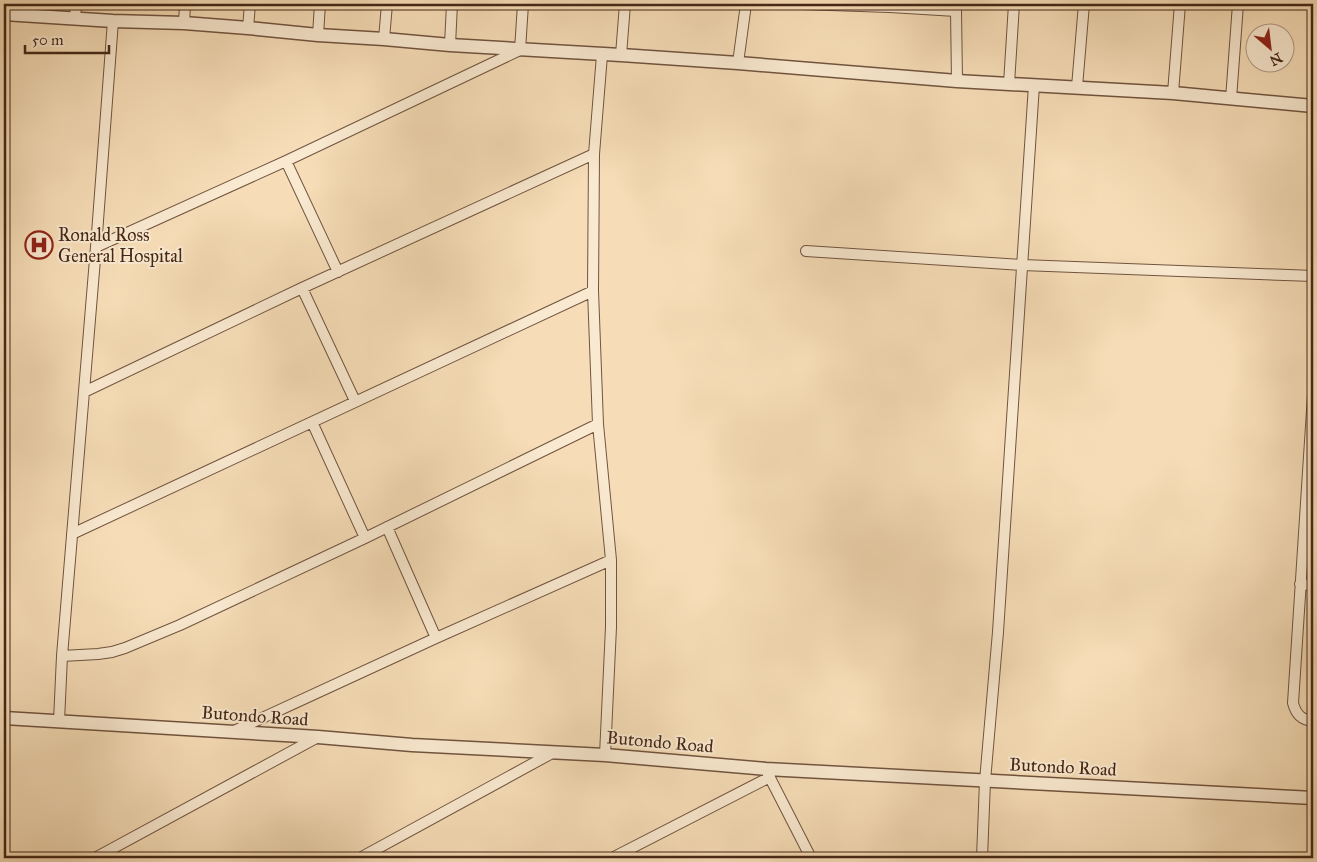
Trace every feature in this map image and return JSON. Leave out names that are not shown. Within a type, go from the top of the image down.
[{"type":"street","points":[[184,23],[185,4]]},
{"type":"street","points":[[248,28],[250,4]]},
{"type":"street","points":[[318,35],[320,4]]},
{"type":"street","points":[[384,38],[387,4]]},
{"type":"street","points":[[450,45],[452,4]]},
{"type":"street","points":[[520,50],[523,4]]},
{"type":"street","points":[[622,55],[625,4]]},
{"type":"street","points":[[738,63],[746,4]]},
{"type":"street","points":[[801,4],[956,7],[957,81]]},
{"type":"street","points":[[1009,84],[1014,4]]},
{"type":"street","points":[[1077,88],[1084,4]]},
{"type":"street","points":[[1173,93],[1180,4]]},
{"type":"street","points":[[1231,99],[1238,4]]},
{"type":"street","points":[[1307,4],[1313,7]]},
{"type":"street","points":[[7,11],[74,9],[113,22],[184,23],[318,35],[384,38],[450,45],[738,63],[957,81],[1173,93],[1313,106]]},
{"type":"street","points":[[59,721],[62,656],[113,22]]},
{"type":"street","points":[[96,247],[286,161],[520,50]]},
{"type":"street","points":[[602,54],[594,154],[592,291],[598,424],[611,560],[611,627],[605,755]]},
{"type":"street","points":[[982,858],[1034,85]]},
{"type":"street","points":[[84,392],[302,288],[594,154]]},
{"type":"street","points":[[286,161],[338,272]]},
{"type":"street","points":[[806,251],[1022,265],[1313,276]]},
{"type":"street","points":[[302,288],[355,402]]},
{"type":"street","points":[[72,534],[592,291]]},
{"type":"street","points":[[1313,395],[1293,703],[1299,716],[1305,720],[1313,721]]},
{"type":"street","points":[[312,422],[365,538]]},
{"type":"street","points":[[62,656],[112,652],[180,625],[365,538],[598,424]]},
{"type":"street","points":[[387,527],[436,638]]},
{"type":"street","points":[[233,732],[611,560]]},
{"type":"street","points":[[1300,584],[1313,585]]},
{"type":"street","name":"Butondo Road","points":[[4,718],[318,737],[412,745],[605,755],[768,773],[986,781],[1313,798]]},
{"type":"street","points":[[95,858],[318,737]]},
{"type":"street","points":[[360,858],[554,752]]},
{"type":"street","points":[[612,858],[768,773],[811,858]]},
{"type":"place","name":"Ronald Ross General Hospital","points":[[39,245]]}]
